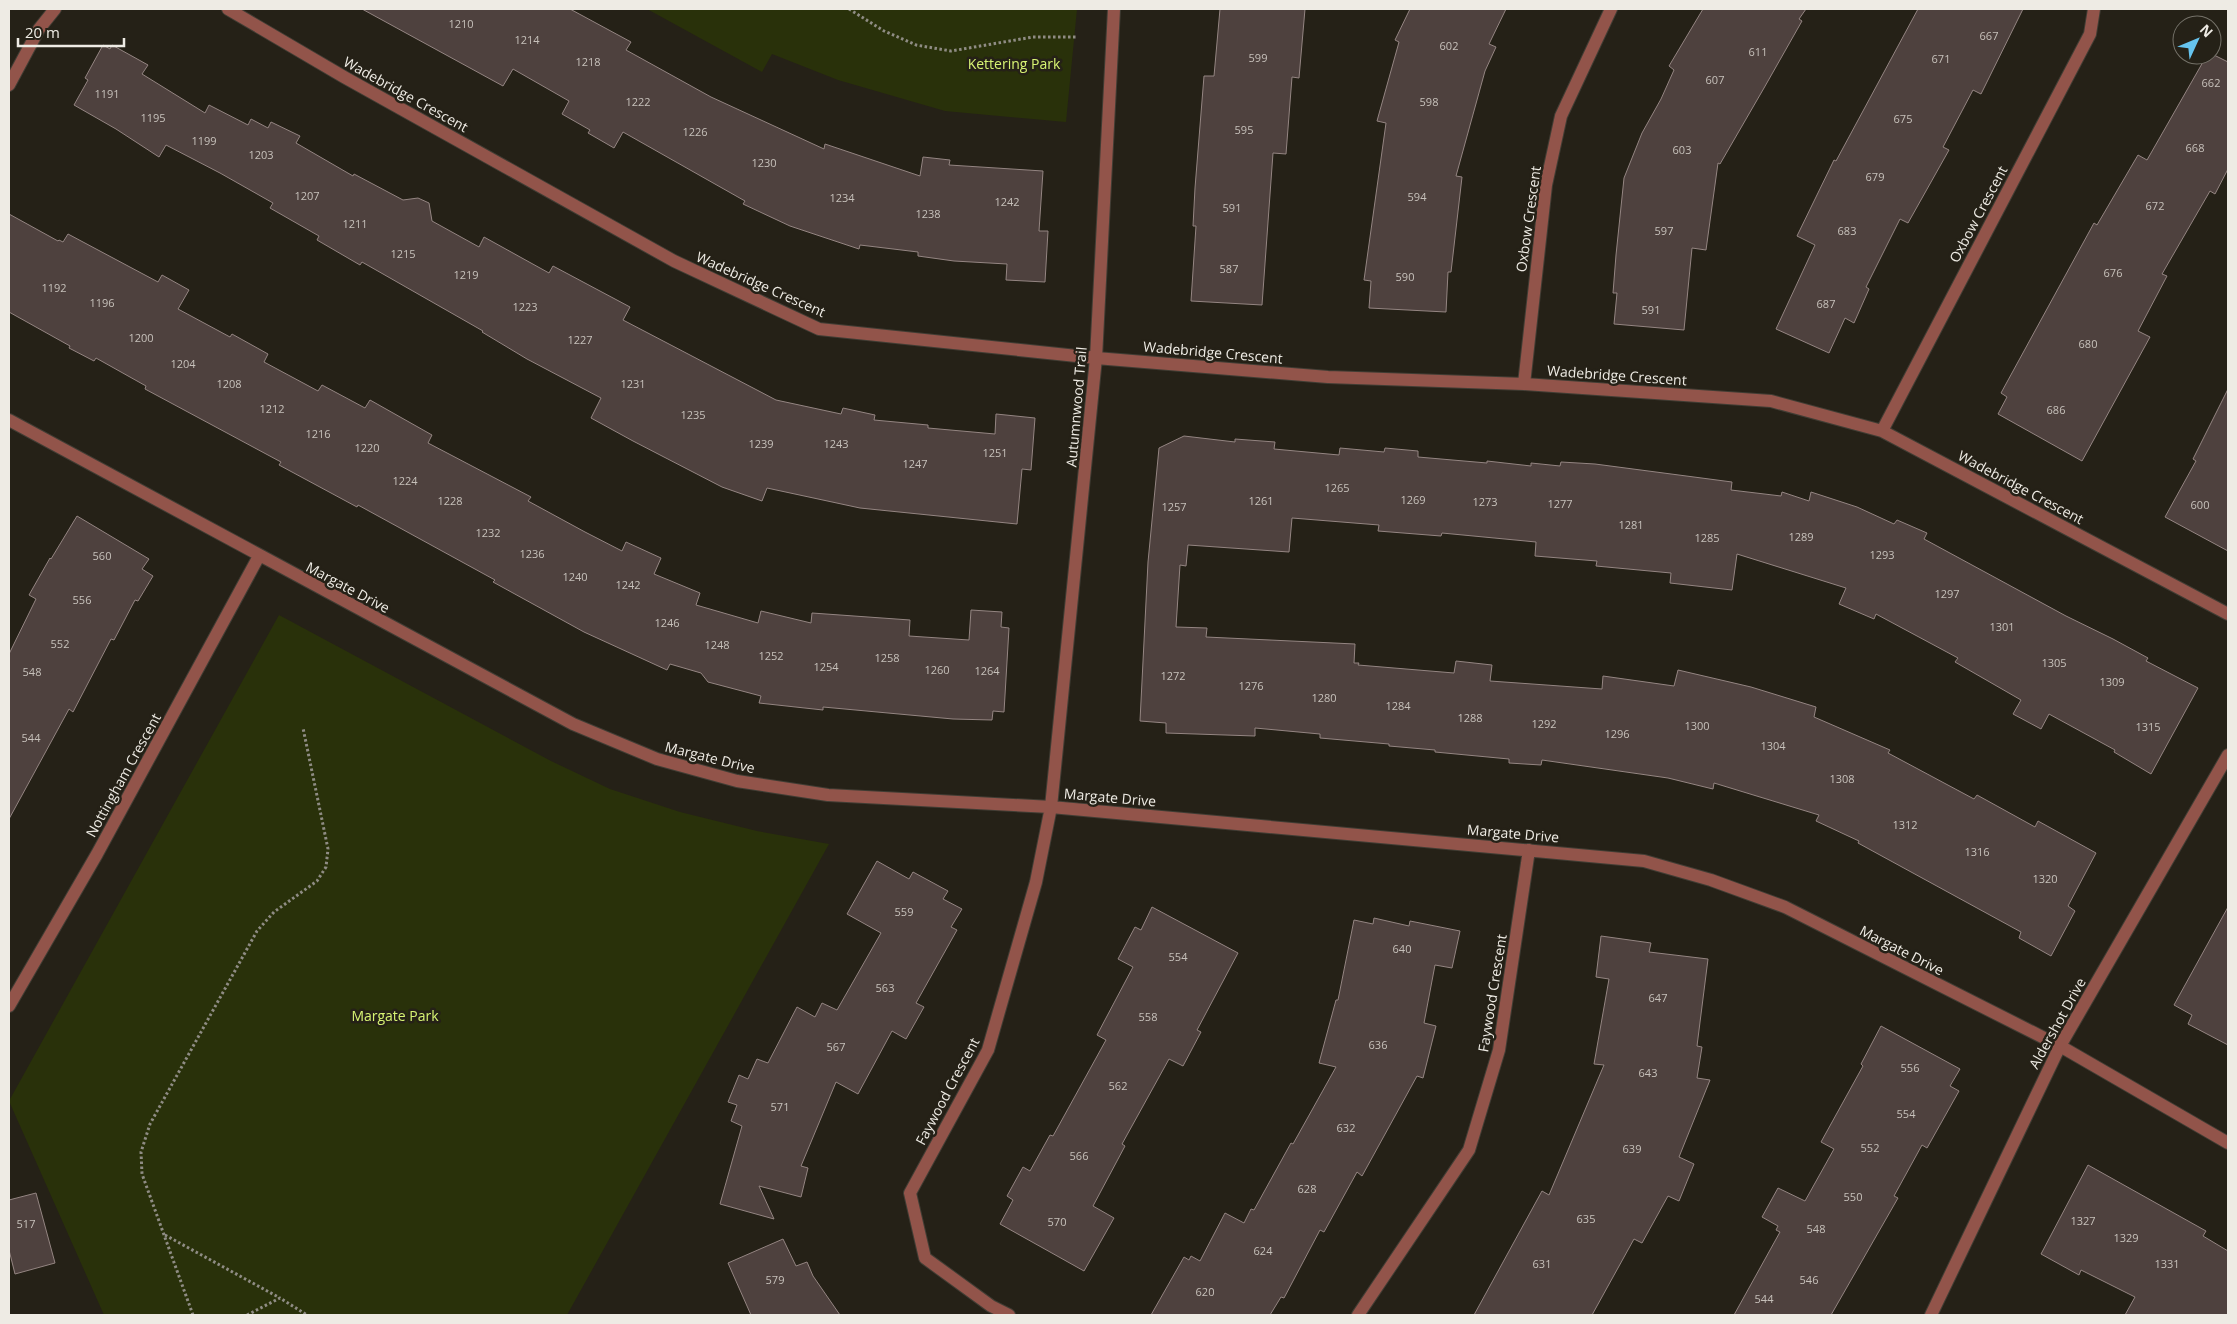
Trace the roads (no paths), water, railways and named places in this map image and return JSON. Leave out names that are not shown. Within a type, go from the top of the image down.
[{"type":"street","points":[[9,85],[39,29],[55,9]]},
{"type":"street","name":"Wadebridge Crescent","points":[[228,9],[344,77],[674,261],[819,329],[1096,358],[1328,377],[1524,384],[1771,401],[1882,431],[2228,614]]},
{"type":"street","name":"Autumnwood Trail","points":[[1051,806],[1096,358],[1114,9]]},
{"type":"street","name":"Oxbow Crescent","points":[[1524,384],[1546,185],[1562,116],[1611,9]]},
{"type":"street","name":"Oxbow Crescent","points":[[1882,431],[2090,34],[2094,9]]},
{"type":"street","name":"Margate Drive","points":[[9,420],[573,724],[657,759],[737,781],[828,795],[1051,806],[1644,861],[1720,883],[1784,907],[2060,1046],[2228,1142]]},
{"type":"street","name":"Nottingham Crescent","points":[[9,1006],[97,854],[259,556]]},
{"type":"street","name":"Aldershot Drive","points":[[1931,1315],[2060,1046],[2228,755]]},
{"type":"street","name":"Faywood Crescent","points":[[1009,1315],[991,1306],[925,1258],[910,1193],[988,1050],[1036,882],[1051,806]]},
{"type":"street","name":"Faywood Crescent","points":[[1358,1315],[1469,1150],[1499,1050],[1529,850]]},
{"type":"park label","name":"Kettering Park","points":[[1014,63]]},
{"type":"park label","name":"Margate Park","points":[[395,1015]]}]
